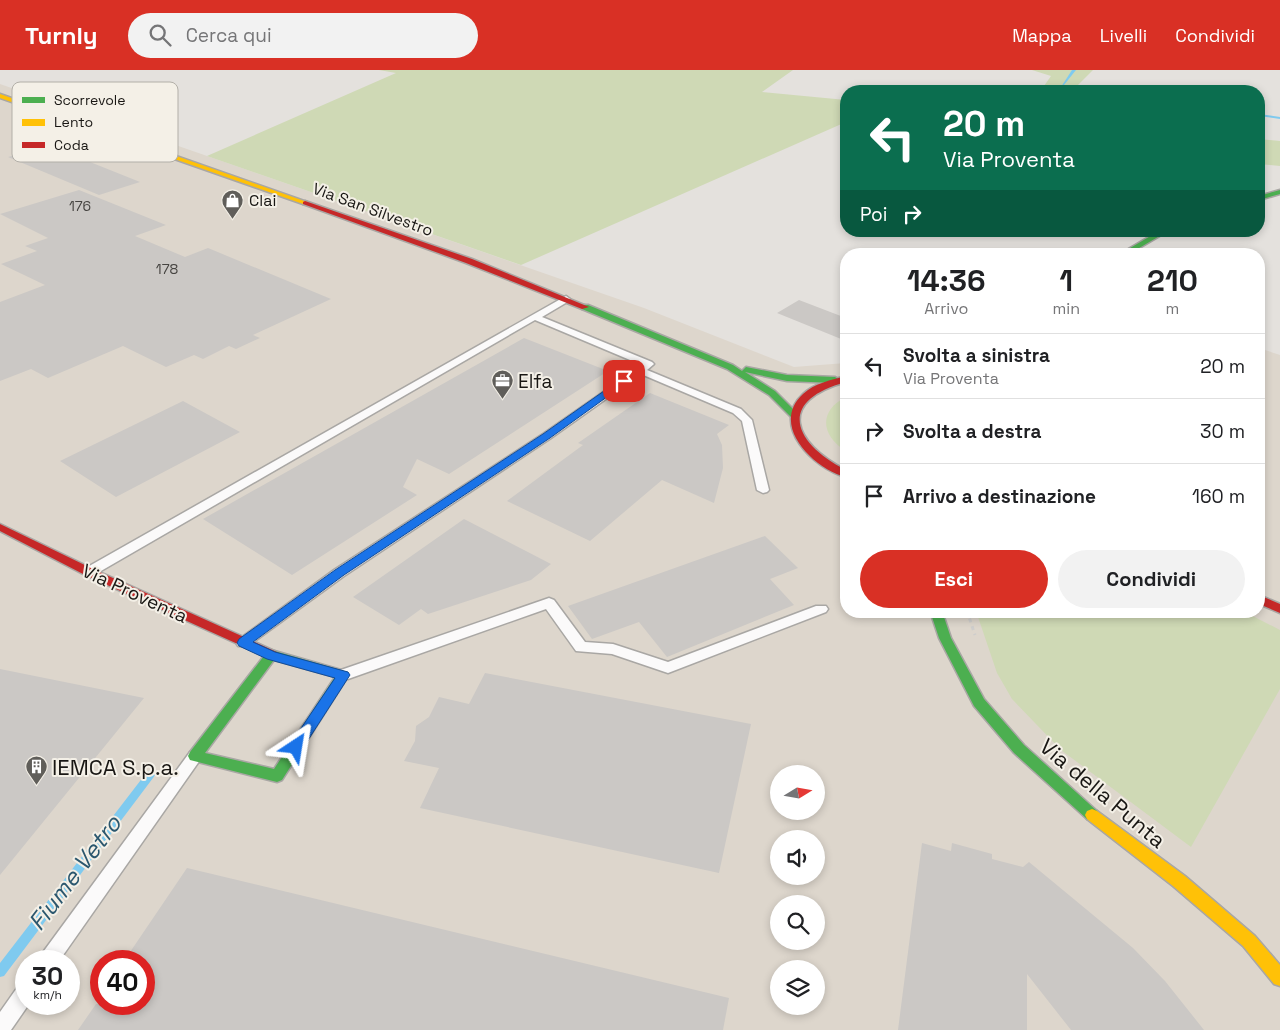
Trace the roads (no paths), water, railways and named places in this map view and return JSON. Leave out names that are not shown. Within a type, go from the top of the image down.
[{"type":"main road","name":"Via San Silvestro","points":[[0,96],[12,100]]},
{"type":"main road","name":"Via San Silvestro","points":[[178,157],[469,261],[566,299],[730,368],[772,393],[794,416]]},
{"type":"main road","points":[[1265,196],[1280,192]]},
{"type":"main road","points":[[1135,248],[1154,237]]},
{"type":"main road","name":"Via San Silvestro","points":[[730,368],[787,378],[840,379]]},
{"type":"main road","points":[[840,380],[816,389],[801,401],[794,416],[796,430],[804,446],[821,460],[840,471]]},
{"type":"main road","name":"Via Proventa","points":[[0,527],[89,572],[244,643],[272,655],[343,675]]},
{"type":"main road","points":[[1265,602],[1280,610]]},
{"type":"main road","name":"Via della Punta","points":[[938,618],[945,638],[979,702],[1019,749],[1079,805],[1179,881],[1249,941],[1280,978]]},
{"type":"main road","points":[[272,655],[195,756],[277,776],[343,675]]},
{"type":"lane","points":[[89,572],[566,299]]},
{"type":"lane","points":[[244,643],[340,573],[547,436],[649,364],[535,317]]},
{"type":"lane","points":[[640,370],[736,411],[747,420],[763,490]]},
{"type":"lane","points":[[343,675],[549,603],[581,647],[613,648],[668,668],[821,609]]},
{"type":"lane","points":[[56,950],[195,756]]},
{"type":"lane","points":[[0,1029],[15,1008]]},
{"type":"waterway","points":[[1063,85],[1074,70]]},
{"type":"waterway","points":[[1265,116],[1280,118]]},
{"type":"waterway","name":"Fiume Vetro","points":[[0,972],[150,775]]},
{"type":"place","name":"Clai","points":[[233,219]]},
{"type":"place","name":"Elfa","points":[[502,400]]},
{"type":"place","name":"IEMCA S.p.a.","points":[[36,786]]}]
